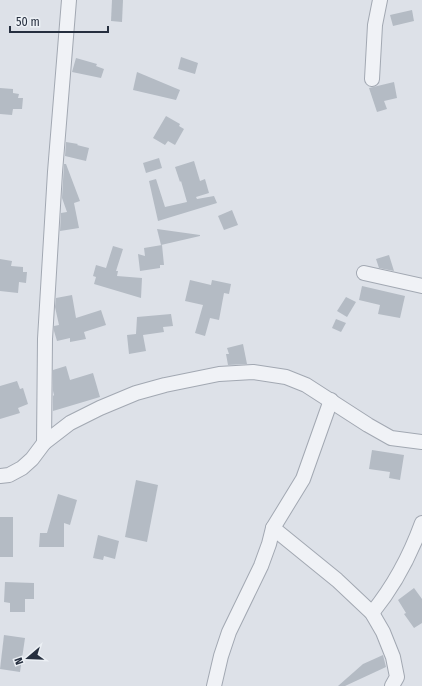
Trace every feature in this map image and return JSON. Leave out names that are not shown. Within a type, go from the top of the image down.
[{"type":"street","points":[[44,443],[45,339],[55,172],[69,0]]},
{"type":"street","points":[[372,79],[376,25],[380,0]]},
{"type":"street","points":[[364,273],[422,286]]},
{"type":"street","points":[[0,476],[9,475],[22,468],[32,459],[44,443],[70,423],[100,408],[136,393],[165,385],[219,374],[253,372],[286,377],[306,385],[391,438],[422,442]]},
{"type":"street","points":[[214,686],[221,656],[229,632],[261,566],[273,528],[303,478],[331,400]]},
{"type":"street","points":[[273,528],[337,580],[372,613],[383,632],[393,657],[397,677],[392,686]]},
{"type":"street","points":[[372,613],[386,596],[421,530]]},
{"type":"building","points":[[112,0],[123,0],[122,22],[111,21]]},
{"type":"building","points":[[412,10],[414,21],[393,26],[390,15]]},
{"type":"building","points":[[181,57],[198,63],[195,74],[178,69]]},
{"type":"building","points":[[76,58],[97,64],[96,66],[104,69],[101,78],[72,72]]},
{"type":"building","points":[[137,72],[180,90],[176,100],[133,90]]},
{"type":"building","points":[[394,82],[397,98],[384,101],[387,109],[377,112],[369,88]]},
{"type":"building","points":[[0,88],[13,89],[13,93],[19,94],[18,98],[23,98],[22,109],[13,109],[12,115],[0,114]]},
{"type":"building","points":[[166,116],[180,124],[179,126],[184,129],[175,145],[168,141],[165,145],[153,138]]},
{"type":"building","points":[[66,142],[89,148],[86,161],[65,156]]},
{"type":"building","points":[[159,158],[162,168],[146,173],[143,163]]},
{"type":"building","points":[[194,161],[200,181],[205,179],[209,193],[196,197],[197,199],[214,196],[217,203],[158,221],[149,181],[156,179],[165,207],[187,202],[175,167]]},
{"type":"building","points":[[64,164],[66,164],[80,201],[74,203],[79,228],[60,231],[61,213],[67,212],[62,198]]},
{"type":"building","points":[[232,210],[238,225],[224,230],[218,216]]},
{"type":"building","points":[[157,229],[200,235],[200,236],[161,245]]},
{"type":"building","points":[[162,245],[164,265],[160,265],[160,268],[140,271],[138,254],[145,256],[144,248]]},
{"type":"building","points":[[113,246],[123,249],[116,271],[118,271],[117,276],[142,278],[141,298],[94,284],[96,277],[93,276],[96,265],[106,268]]},
{"type":"building","points":[[389,255],[394,271],[379,268],[376,259]]},
{"type":"building","points":[[0,259],[12,261],[11,266],[23,267],[23,272],[27,272],[26,283],[19,282],[18,293],[0,291]]},
{"type":"building","points":[[190,280],[211,285],[212,280],[231,284],[229,294],[224,293],[219,320],[210,318],[205,336],[195,333],[203,305],[185,301]]},
{"type":"building","points":[[362,286],[405,296],[400,318],[378,314],[380,305],[359,300]]},
{"type":"building","points":[[72,295],[76,318],[101,310],[106,325],[84,332],[86,339],[70,342],[70,338],[57,341],[54,331],[54,326],[59,325],[55,307],[56,298]]},
{"type":"building","points":[[346,297],[356,302],[347,317],[337,311]]},
{"type":"building","points":[[171,314],[173,326],[163,327],[164,332],[143,335],[146,351],[129,354],[127,335],[136,334],[137,317]]},
{"type":"building","points":[[336,319],[346,323],[341,332],[332,328]]},
{"type":"building","points":[[243,344],[247,364],[228,365],[226,354],[229,354],[227,348]]},
{"type":"building","points":[[66,366],[70,380],[93,373],[100,397],[53,411],[53,370]]},
{"type":"building","points":[[17,381],[20,389],[23,388],[28,404],[18,408],[20,413],[0,419],[0,386]]},
{"type":"building","points":[[372,450],[404,455],[400,480],[389,478],[390,472],[369,469]]},
{"type":"building","points":[[136,480],[158,485],[147,542],[125,537]]},
{"type":"building","points":[[58,494],[77,500],[70,525],[64,523],[64,547],[39,547],[40,533],[47,533]]},
{"type":"building","points":[[0,517],[13,517],[13,557],[0,557]]},
{"type":"building","points":[[98,535],[119,541],[115,559],[104,556],[103,560],[93,558]]},
{"type":"building","points":[[5,582],[34,583],[34,599],[25,599],[25,612],[10,612],[10,603],[4,602]]},
{"type":"building","points":[[414,588],[422,599],[422,623],[414,628],[404,614],[406,613],[398,600]]},
{"type":"building","points":[[4,635],[25,638],[20,672],[0,669]]},
{"type":"building","points":[[383,655],[386,667],[345,686],[338,686],[363,664]]}]
